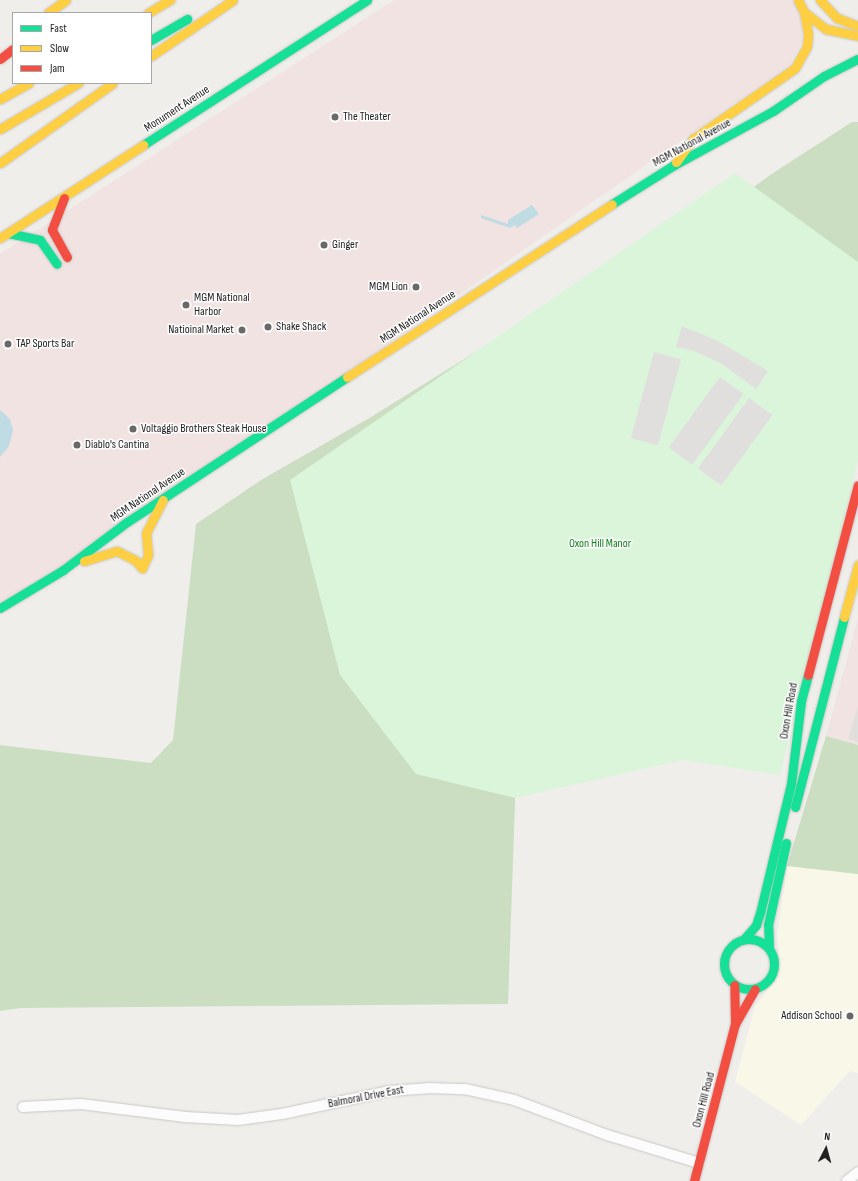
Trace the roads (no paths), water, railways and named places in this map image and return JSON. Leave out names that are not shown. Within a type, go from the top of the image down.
[{"type":"main road","points":[[49,12],[66,0]]},
{"type":"main road","points":[[61,12],[76,0]]},
{"type":"main road","points":[[138,12],[155,0]]},
{"type":"main road","points":[[150,12],[170,0]]},
{"type":"main road","points":[[152,39],[222,0]]},
{"type":"main road","points":[[152,55],[233,0]]},
{"type":"main road","name":"Monument Avenue","points":[[4,235],[64,198],[367,0]]},
{"type":"main road","points":[[674,165],[693,139],[795,68],[807,46],[808,34],[804,12],[798,0]]},
{"type":"main road","points":[[820,0],[836,18],[858,26]]},
{"type":"main road","points":[[804,12],[826,29],[858,36]]},
{"type":"main road","points":[[0,49],[12,40]]},
{"type":"main road","points":[[0,60],[12,50]]},
{"type":"main road","name":"MGM National Avenue","points":[[0,608],[63,570],[164,498],[674,165],[773,111],[824,76],[848,63],[858,61]]},
{"type":"main road","points":[[0,100],[27,84]]},
{"type":"main road","points":[[0,130],[76,84]]},
{"type":"main road","points":[[2,162],[112,84]]},
{"type":"main road","points":[[64,198],[53,222],[52,230],[67,257]]},
{"type":"main road","points":[[4,235],[40,240],[57,264]]},
{"type":"main road","name":"Oxon Hill Road","points":[[744,939],[756,925],[760,913],[791,784],[801,701],[858,485]]},
{"type":"main road","points":[[63,570],[114,551],[125,554],[142,568],[148,555],[146,533],[164,498]]},
{"type":"main road","points":[[769,948],[758,940],[744,939],[733,944],[726,953],[723,964],[726,976],[734,985],[745,989],[755,989],[766,983],[774,967],[769,948],[768,925],[779,872],[858,565]]},
{"type":"main road","name":"Oxon Hill Road","points":[[734,985],[735,1024]]},
{"type":"main road","name":"Oxon Hill Road","points":[[694,1181],[735,1024],[755,989]]},
{"type":"street","name":"Balmoral Drive East","points":[[23,1107],[80,1104],[185,1117],[238,1120],[268,1116],[390,1091],[428,1088],[465,1089],[514,1100],[607,1135],[699,1163]]},
{"type":"street","points":[[847,1181],[858,1172]]},
{"type":"water","points":[[532,205],[539,214],[517,228],[515,225],[510,228],[481,218],[481,215],[508,224],[508,220]]},
{"type":"water","points":[[0,410],[10,419],[13,430],[9,446],[0,457]]},
{"type":"place","name":"The Theater","points":[[335,117]]},
{"type":"place","name":"Ginger","points":[[324,245]]},
{"type":"place","name":"MGM Lion","points":[[416,287]]},
{"type":"place","name":"MGM National Harbor","points":[[186,305]]},
{"type":"place","name":"Shake Shack","points":[[268,327]]},
{"type":"place","name":"Natioinal Market","points":[[242,330]]},
{"type":"place","name":"TAP Sports Bar","points":[[8,344]]},
{"type":"place","name":"Voltaggio Brothers Steak House","points":[[133,429]]},
{"type":"place","name":"Diablo's Cantina","points":[[77,445]]},
{"type":"place","name":"Addison School","points":[[850,1016]]},
{"type":"park label","name":"Oxon Hill Manor","points":[[600,544]]}]
